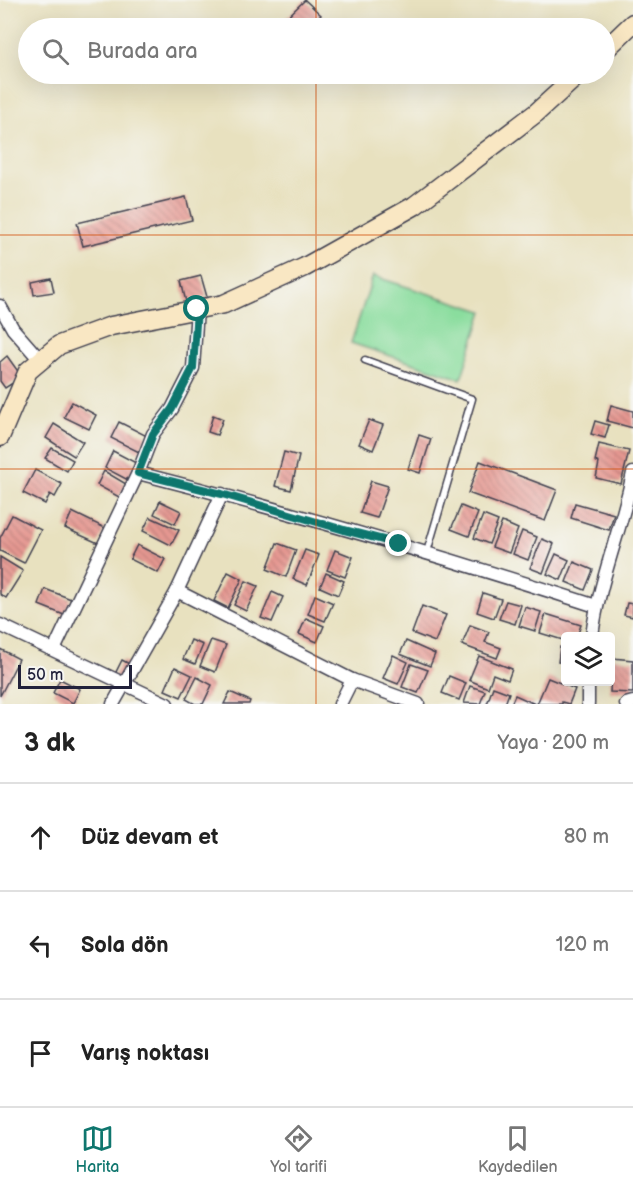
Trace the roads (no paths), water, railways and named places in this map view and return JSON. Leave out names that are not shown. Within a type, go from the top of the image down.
[{"type":"main road","points":[[615,40],[633,23]]},
{"type":"main road","points":[[0,437],[28,371],[59,345],[111,326],[224,304],[305,267],[414,206],[536,113],[568,84]]},
{"type":"street","points":[[0,306],[13,329],[41,361]]},
{"type":"street","points":[[54,650],[138,473],[153,434],[172,409],[193,368],[197,309]]},
{"type":"street","points":[[138,473],[222,494],[427,552],[596,606]]},
{"type":"street","points":[[593,632],[596,606],[628,511],[633,473]]},
{"type":"street","points":[[113,704],[177,591],[222,494]]},
{"type":"street","points":[[177,591],[352,680],[418,704]]},
{"type":"street","points":[[0,625],[167,704]]},
{"type":"street","points":[[340,704],[352,680]]},
{"type":"street","points":[[588,686],[588,704]]},
{"type":"street","points":[[626,704],[633,702]]},
{"type":"lane","points":[[365,360],[472,399],[427,552]]}]
